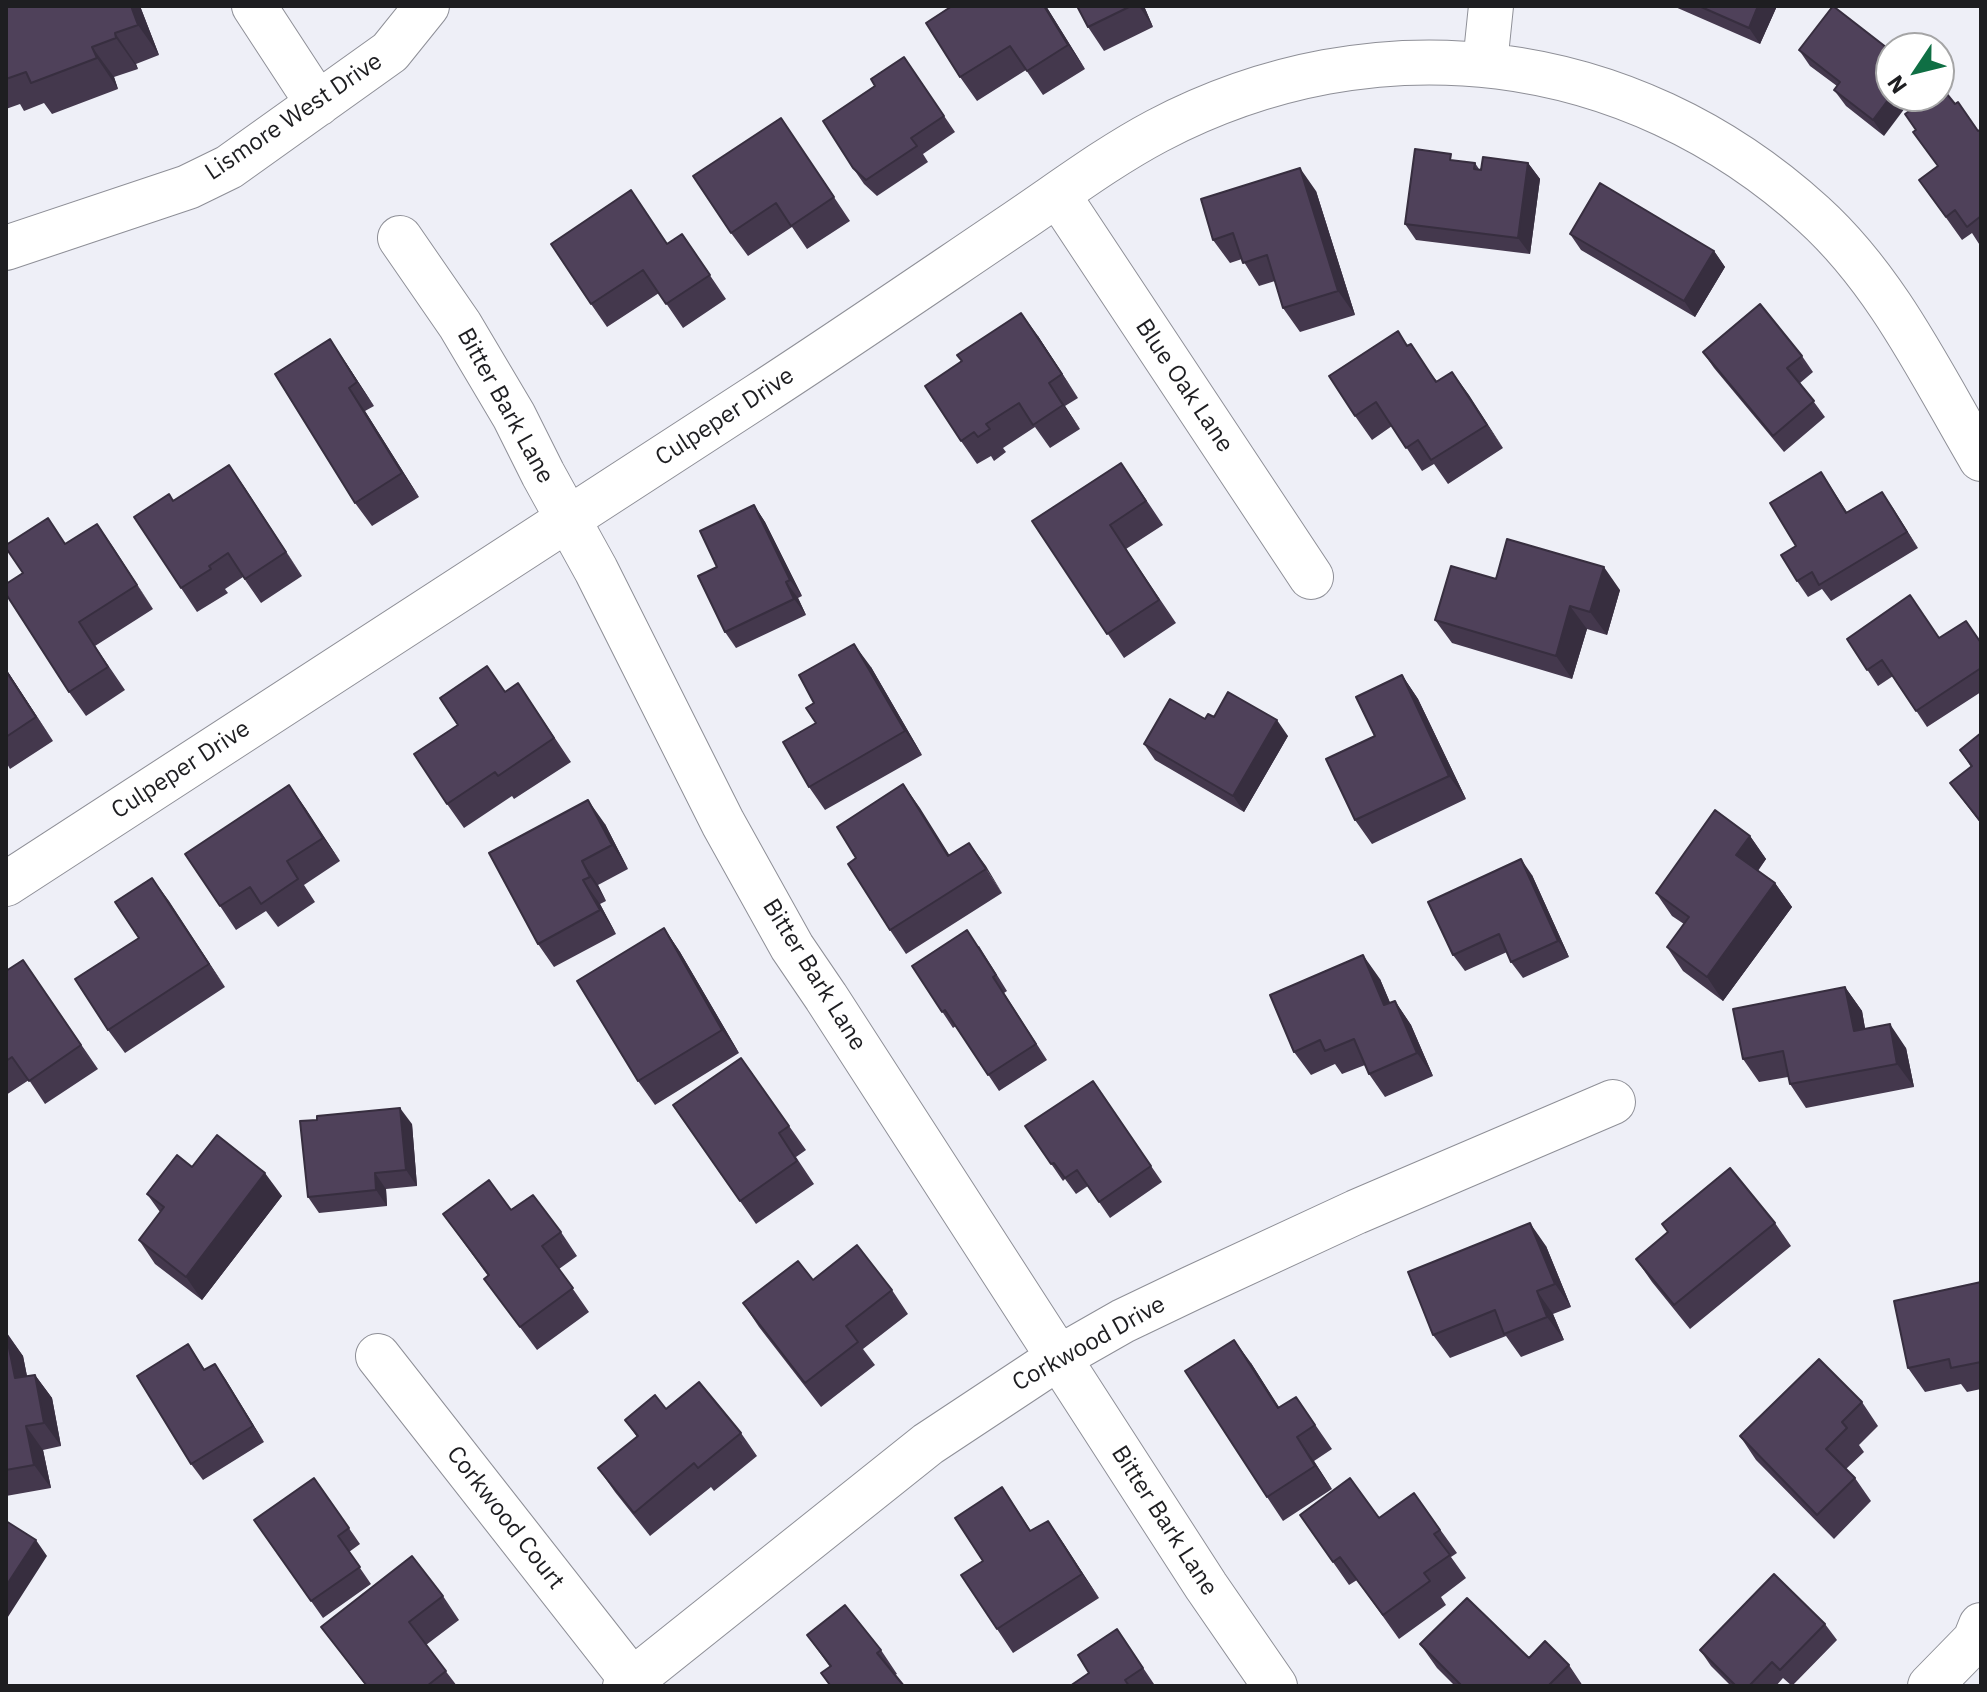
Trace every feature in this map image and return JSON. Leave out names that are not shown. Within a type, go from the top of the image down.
[{"type":"street","points":[[254,6],[318,104]]},
{"type":"street","name":"Lismore West Drive","points":[[6,248],[203,180],[243,158],[390,52],[427,6]]},
{"type":"street","points":[[1485,64],[1491,6]]},
{"type":"street","name":"Culpeper Drive","points":[[6,884],[801,368],[1156,132],[1210,106],[1267,86],[1346,69],[1386,64],[1485,64],[1565,78],[1642,103],[1714,140],[1781,186],[1812,213],[1879,289],[1902,322],[1981,459]]},
{"type":"street","name":"Blue Oak Lane","points":[[1058,195],[1311,577]]},
{"type":"street","name":"Bitter Bark Lane","points":[[400,238],[460,325],[514,416],[694,770],[792,947],[1197,1573],[1275,1686]]},
{"type":"street","name":"Corkwood Drive","points":[[629,1683],[928,1444],[1058,1358],[1123,1321],[1356,1212],[1613,1102]]},
{"type":"street","name":"Corkwood Court","points":[[378,1356],[629,1683]]},
{"type":"street","points":[[1930,1686],[1975,1640],[1981,1625]]},
{"type":"building","points":[[6,6],[131,6],[138,25],[115,33],[116,38],[92,47],[97,58],[31,83],[26,72],[6,79]]},
{"type":"building","points":[[952,6],[1044,6],[1068,45],[1027,71],[1010,46],[960,77],[926,23]]},
{"type":"building","points":[[1077,6],[1131,6],[1088,27]]},
{"type":"building","points":[[1699,6],[1758,6],[1749,28]]},
{"type":"building","points":[[1833,6],[1875,39],[1875,112],[1879,112],[1873,120],[1834,90],[1840,82],[1799,50]]},
{"type":"building","points":[[904,57],[944,116],[911,138],[917,146],[866,180],[853,168],[823,121],[875,86],[871,79]]},
{"type":"building","points":[[1958,102],[1978,131],[1981,129],[1981,216],[1967,227],[1955,210],[1946,217],[1919,180],[1938,166],[1913,132],[1916,130],[1905,114],[1955,112]]},
{"type":"building","points":[[781,118],[834,197],[791,226],[776,203],[731,233],[693,176]]},
{"type":"building","points":[[1415,149],[1451,154],[1450,160],[1475,163],[1474,169],[1481,170],[1483,157],[1528,163],[1518,238],[1405,224]]},
{"type":"building","points":[[1300,168],[1338,291],[1283,308],[1267,255],[1243,263],[1233,233],[1213,240],[1201,199]]},
{"type":"building","points":[[1600,183],[1714,251],[1684,301],[1570,234]]},
{"type":"building","points":[[631,190],[667,244],[682,234],[710,275],[666,304],[643,270],[591,304],[551,244]]},
{"type":"building","points":[[1760,304],[1802,356],[1787,368],[1814,401],[1773,436],[1703,352]]},
{"type":"building","points":[[1021,313],[1062,374],[1049,383],[1063,405],[1033,425],[1019,403],[986,424],[990,429],[978,437],[974,432],[961,441],[925,386],[962,361],[957,355]]},
{"type":"building","points":[[1398,331],[1407,346],[1411,344],[1436,382],[1452,372],[1487,425],[1431,460],[1418,440],[1406,448],[1376,402],[1355,416],[1329,376]]},
{"type":"building","points":[[330,339],[357,382],[349,388],[402,473],[355,503],[275,374]]},
{"type":"building","points":[[1121,463],[1146,501],[1110,525],[1159,600],[1107,634],[1032,521]]},
{"type":"building","points":[[229,465],[286,552],[245,579],[228,553],[209,566],[211,569],[181,588],[134,517],[169,494],[173,501]]},
{"type":"building","points":[[1821,472],[1846,513],[1882,492],[1907,532],[1819,585],[1812,572],[1797,581],[1781,555],[1796,546],[1770,503]]},
{"type":"building","points":[[754,505],[790,580],[786,582],[794,599],[725,632],[698,576],[717,567],[700,531]]},
{"type":"building","points":[[48,518],[65,544],[97,524],[137,585],[79,622],[108,667],[69,692],[6,594],[6,584],[23,573],[6,545]]},
{"type":"building","points":[[1507,539],[1604,567],[1590,612],[1570,606],[1556,656],[1435,620],[1451,566],[1496,579]]},
{"type":"building","points":[[1910,595],[1939,638],[1966,621],[1981,643],[1981,668],[1916,711],[1882,660],[1867,670],[1847,639]]},
{"type":"building","points":[[854,644],[905,731],[809,787],[783,742],[816,723],[806,708],[814,703],[799,675]]},
{"type":"building","points":[[487,666],[505,692],[518,683],[554,738],[498,776],[495,772],[447,804],[414,754],[458,725],[440,698]]},
{"type":"building","points":[[6,671],[36,717],[6,737]]},
{"type":"building","points":[[1402,675],[1449,776],[1355,820],[1326,759],[1375,736],[1356,697]]},
{"type":"building","points":[[1228,692],[1277,720],[1233,796],[1144,744],[1170,699],[1205,719],[1208,714],[1214,717]]},
{"type":"building","points":[[1981,733],[1981,822],[1950,783],[1972,766],[1960,750]]},
{"type":"building","points":[[903,784],[948,856],[969,843],[986,869],[890,930],[848,864],[856,858],[837,827]]},
{"type":"building","points":[[289,785],[323,838],[287,861],[298,879],[261,904],[250,887],[220,906],[185,854]]},
{"type":"building","points":[[588,800],[612,845],[582,861],[590,877],[583,880],[600,910],[538,944],[489,853]]},
{"type":"building","points":[[1715,810],[1750,836],[1736,855],[1775,883],[1707,977],[1667,947],[1689,917],[1656,893]]},
{"type":"building","points":[[1521,859],[1558,941],[1511,962],[1499,934],[1453,955],[1428,902]]},
{"type":"building","points":[[152,878],[209,964],[108,1030],[75,979],[139,938],[115,902]]},
{"type":"building","points":[[664,928],[722,1030],[638,1081],[577,981]]},
{"type":"building","points":[[967,930],[1036,1044],[988,1075],[912,966]]},
{"type":"building","points":[[1363,955],[1384,1005],[1395,1001],[1417,1053],[1369,1074],[1354,1039],[1325,1051],[1320,1040],[1294,1052],[1270,995]]},
{"type":"building","points":[[23,960],[81,1045],[29,1081],[12,1057],[6,1061],[6,971]]},
{"type":"building","points":[[1845,987],[1854,1031],[1890,1024],[1897,1064],[1790,1084],[1783,1051],[1743,1059],[1733,1009]]},
{"type":"building","points":[[741,1058],[789,1126],[779,1133],[797,1161],[740,1201],[673,1105]]},
{"type":"building","points":[[1093,1081],[1151,1166],[1099,1202],[1077,1170],[1065,1178],[1054,1163],[1051,1164],[1025,1126]]},
{"type":"building","points":[[400,1108],[406,1170],[375,1173],[376,1190],[308,1197],[300,1121],[317,1120],[317,1116]]},
{"type":"building","points":[[217,1135],[265,1173],[186,1277],[139,1240],[164,1207],[147,1194],[177,1155],[192,1167]]},
{"type":"building","points":[[1730,1168],[1775,1223],[1674,1305],[1636,1259],[1668,1232],[1662,1224]]},
{"type":"building","points":[[489,1180],[511,1210],[533,1195],[561,1232],[542,1246],[573,1288],[520,1327],[484,1279],[489,1275],[443,1214]]},
{"type":"building","points":[[1530,1223],[1555,1284],[1537,1291],[1547,1317],[1504,1334],[1495,1310],[1433,1335],[1408,1272]]},
{"type":"building","points":[[857,1245],[892,1290],[846,1326],[858,1342],[805,1383],[743,1303],[798,1261],[813,1280]]},
{"type":"building","points":[[1981,1282],[1981,1362],[1951,1368],[1949,1359],[1908,1368],[1894,1301]]},
{"type":"building","points":[[6,1333],[15,1378],[35,1375],[44,1423],[26,1426],[34,1465],[6,1470]]},
{"type":"building","points":[[1234,1340],[1278,1408],[1296,1397],[1315,1425],[1297,1437],[1315,1466],[1267,1497],[1185,1371]]},
{"type":"building","points":[[188,1344],[204,1370],[215,1364],[253,1426],[191,1464],[137,1376]]},
{"type":"building","points":[[1819,1359],[1862,1402],[1842,1422],[1847,1428],[1826,1449],[1855,1478],[1817,1515],[1740,1436]]},
{"type":"building","points":[[699,1382],[741,1433],[698,1468],[694,1463],[634,1513],[598,1468],[638,1436],[625,1420],[655,1395],[666,1409]]},
{"type":"building","points":[[314,1478],[349,1528],[338,1536],[360,1567],[311,1601],[254,1520]]},
{"type":"building","points":[[1350,1478],[1379,1518],[1414,1493],[1440,1530],[1434,1534],[1450,1555],[1424,1573],[1430,1581],[1383,1615],[1340,1557],[1333,1562],[1300,1515]]},
{"type":"building","points":[[1002,1487],[1030,1531],[1048,1521],[1082,1574],[997,1629],[961,1575],[983,1561],[955,1518]]},
{"type":"building","points":[[6,1521],[36,1540],[6,1586]]},
{"type":"building","points":[[412,1556],[443,1596],[409,1622],[446,1671],[427,1686],[367,1686],[321,1627]]},
{"type":"building","points":[[1774,1574],[1825,1624],[1780,1670],[1772,1662],[1749,1686],[1736,1686],[1700,1650]]},
{"type":"building","points":[[1467,1598],[1529,1658],[1545,1641],[1569,1665],[1548,1686],[1462,1686],[1420,1644]]},
{"type":"building","points":[[845,1605],[881,1650],[877,1653],[904,1686],[828,1686],[821,1673],[831,1666],[807,1635]]},
{"type":"building","points":[[1117,1629],[1143,1668],[1125,1680],[1129,1686],[1070,1686],[1089,1673],[1078,1655]]}]
